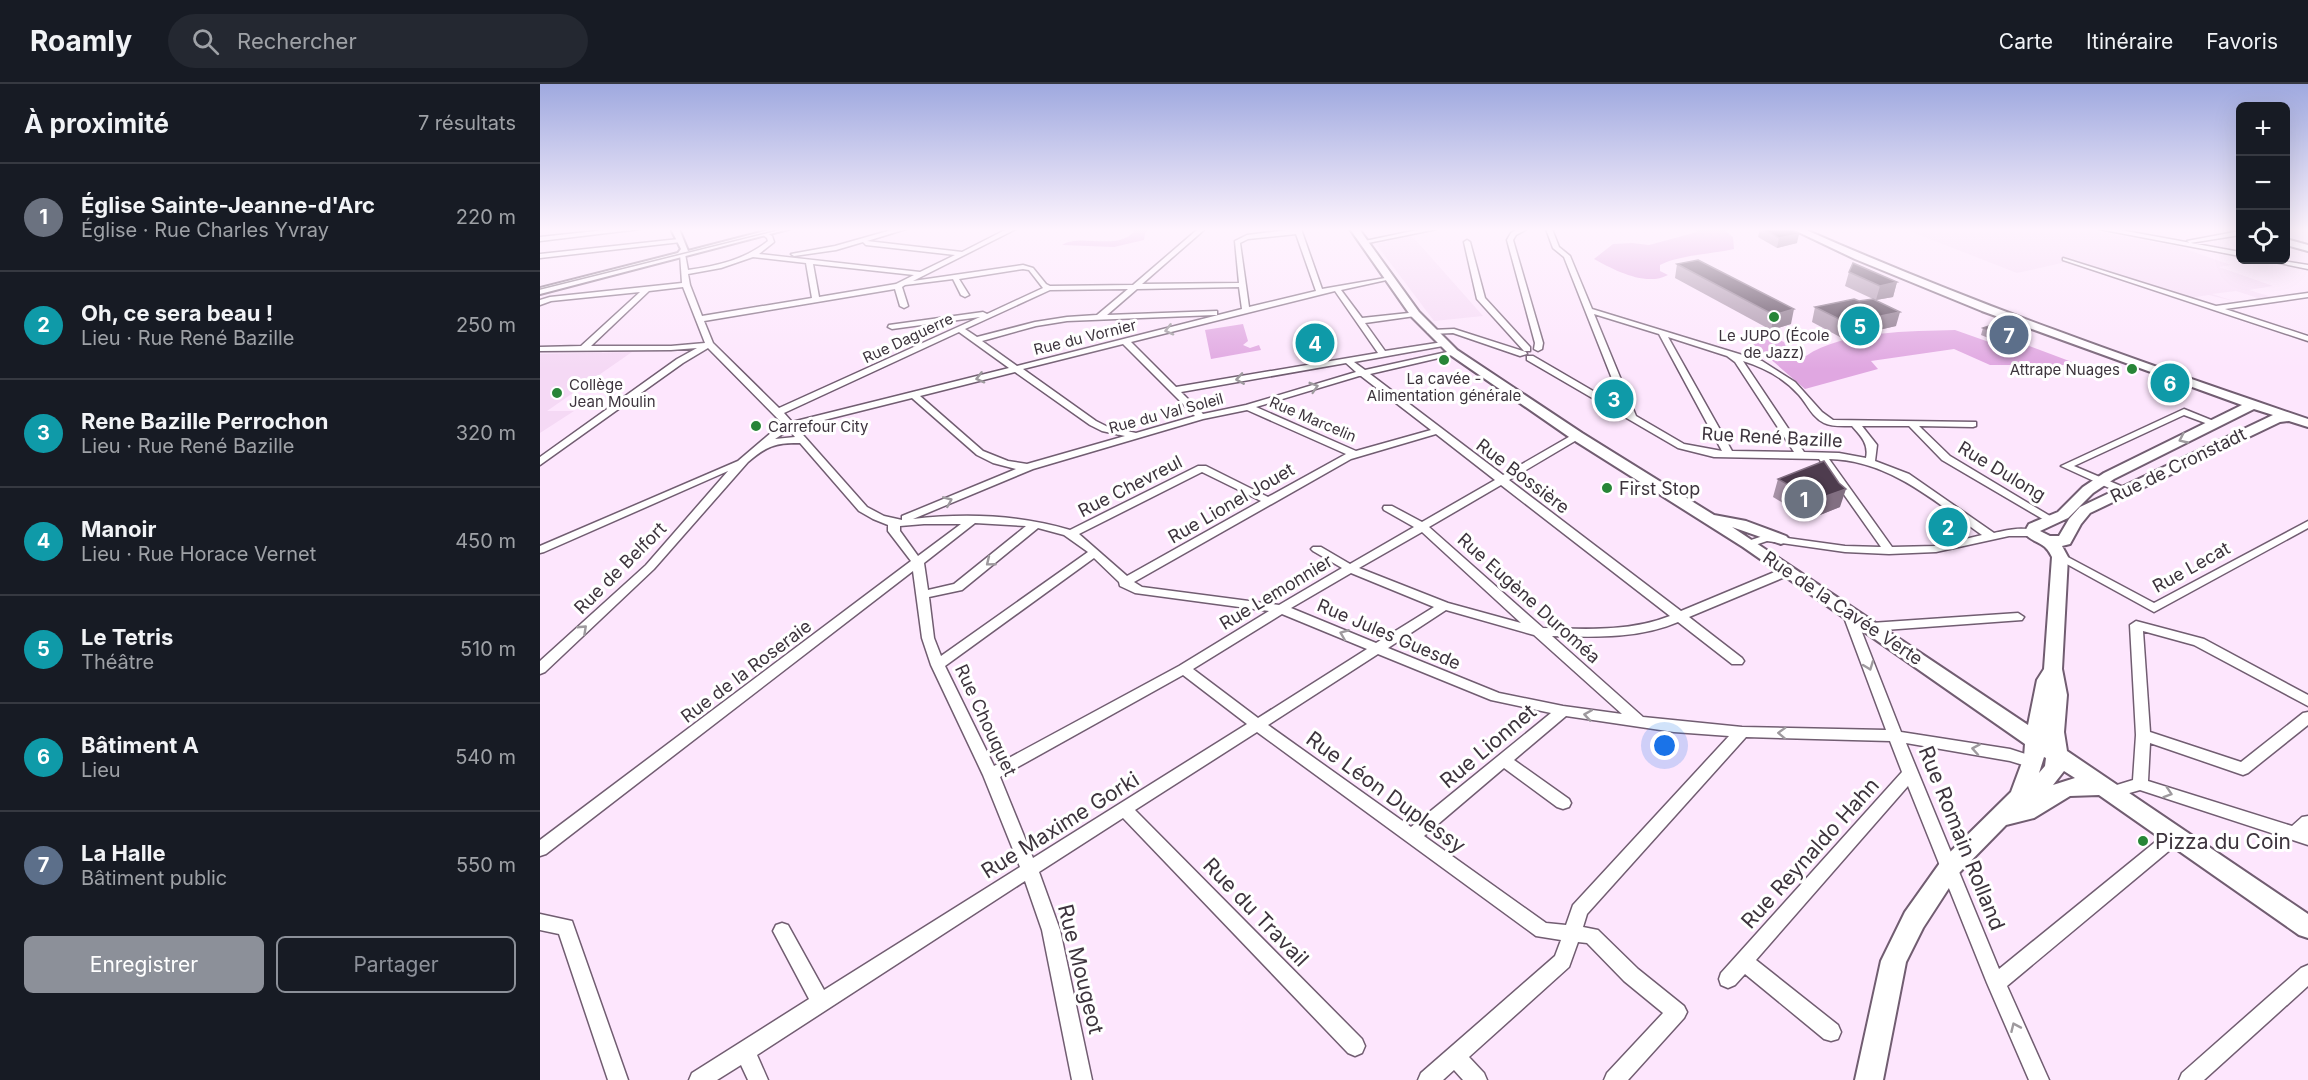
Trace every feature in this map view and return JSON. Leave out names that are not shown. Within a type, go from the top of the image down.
[{"type":"street","points":[[540,286],[579,275]]},
{"type":"street","points":[[541,298],[605,275]]},
{"type":"street","points":[[684,275],[709,344]]},
{"type":"street","points":[[812,275],[816,300]]},
{"type":"street","points":[[898,286],[917,275]]},
{"type":"street","points":[[700,318],[965,275]]},
{"type":"street","points":[[1036,275],[1043,286],[1049,288],[1242,285]]},
{"type":"street","points":[[1099,318],[1147,275]]},
{"type":"street","points":[[1241,275],[1246,310]]},
{"type":"street","points":[[1312,275],[1320,292]]},
{"type":"street","name":"Rue de la Cavée Verte","points":[[1387,275],[1415,314],[1448,348],[1577,436],[1749,544],[2308,927]]},
{"type":"street","points":[[1475,275],[1481,299],[1527,354]]},
{"type":"street","points":[[1520,275],[1541,352],[1550,370]]},
{"type":"street","points":[[1575,275],[1633,419]]},
{"type":"street","points":[[1898,275],[2084,346],[2308,421]]},
{"type":"street","points":[[2114,275],[2308,339]]},
{"type":"street","points":[[955,277],[965,296]]},
{"type":"street","name":"Rue du Vornier","points":[[789,426],[1246,310],[1336,288],[1389,278]]},
{"type":"street","points":[[541,298],[686,285]]},
{"type":"street","points":[[898,286],[904,306]]},
{"type":"street","name":"Rue Daguerre","points":[[778,412],[1049,288]]},
{"type":"street","points":[[1336,288],[1383,354]]},
{"type":"street","points":[[584,348],[646,290]]},
{"type":"street","points":[[2214,309],[2308,295]]},
{"type":"street","points":[[1589,310],[1751,360],[1780,375],[1801,392],[1826,421],[1837,424],[1972,424]]},
{"type":"street","points":[[892,327],[997,312]]},
{"type":"street","points":[[977,340],[1051,321],[1214,313],[1220,317]]},
{"type":"street","points":[[1359,321],[1415,314]]},
{"type":"street","points":[[960,329],[1093,423],[1106,429],[1136,435]]},
{"type":"street","points":[[1431,332],[1454,331],[1527,354],[1541,352]]},
{"type":"street","points":[[1661,332],[1729,455]]},
{"type":"street","points":[[1125,341],[1201,417]]},
{"type":"street","points":[[540,349],[671,348],[709,344]]},
{"type":"street","points":[[540,462],[680,361],[709,344]]},
{"type":"street","name":"Rue Jules Guesde","points":[[709,344],[778,412],[863,509],[875,518],[894,523],[973,520],[1035,525],[1071,534],[1124,583],[1139,590],[1154,594],[1281,609],[1496,696],[1563,711],[1640,723],[1743,732],[1896,736],[2010,755],[2033,762]]},
{"type":"street","points":[[1174,390],[1383,354],[1448,348]]},
{"type":"street","name":"Rue du Val Soleil","points":[[894,523],[1029,467],[1201,417],[1248,407],[1448,348]]},
{"type":"street","points":[[1727,352],[1738,360],[1801,455]]},
{"type":"street","name":"Rue René Bazille","points":[[1527,354],[1550,370],[1681,446],[1706,453],[1729,455],[1821,455],[1870,462],[1905,476],[1992,537]]},
{"type":"street","name":"Rue Bossière","points":[[1348,361],[1737,661]]},
{"type":"street","points":[[914,395],[991,460],[1029,467]]},
{"type":"street","points":[[2232,397],[2280,410],[2308,421]]},
{"type":"street","points":[[2254,404],[2280,410]]},
{"type":"street","name":"Rue de Cronstadt","points":[[2032,532],[2034,527],[2069,510],[2100,481],[2254,404]]},
{"type":"street","name":"Rue Marcelin","points":[[1248,407],[1354,454],[1436,431]]},
{"type":"street","points":[[2124,491],[2066,466],[2184,412],[2216,424]]},
{"type":"street","name":"Rue de Cronstadt","points":[[2056,550],[2066,539],[2071,526],[2085,510],[2277,418],[2292,417]]},
{"type":"street","points":[[1855,424],[1869,439],[1874,449],[1870,462]]},
{"type":"street","name":"Rue de Belfort","points":[[540,669],[650,567],[744,460],[789,426]]},
{"type":"street","name":"Rue Dulong","points":[[1913,426],[1946,458],[2052,518]]},
{"type":"street","name":"Rue Lemonnier","points":[[991,775],[1184,669],[1281,609],[1577,436]]},
{"type":"street","name":"Rue de Belfort","points":[[758,448],[783,440],[801,440]]},
{"type":"street","name":"Rue Lionel Jouet","points":[[1124,583],[1354,454]]},
{"type":"street","points":[[1821,455],[1889,551]]},
{"type":"street","points":[[540,550],[706,479],[744,460]]},
{"type":"street","name":"Rue Chevreul","points":[[1071,534],[1202,468],[1269,501]]},
{"type":"street","points":[[706,479],[716,480],[721,487]]},
{"type":"street","name":"Rue Eugène Duroméa","points":[[1388,508],[1423,527],[1640,723]]},
{"type":"street","points":[[1707,518],[1741,524],[1781,539]]},
{"type":"street","points":[[2052,518],[2065,520],[2071,526]]},
{"type":"street","name":"Rue de la Roseraie","points":[[540,849],[973,520]]},
{"type":"street","points":[[894,523],[894,531],[918,563],[928,638],[938,665]]},
{"type":"street","name":"Rue Lecat","points":[[2056,550],[2154,608],[2308,524]]},
{"type":"street","points":[[922,595],[958,587],[1035,525]]},
{"type":"street","points":[[1749,544],[1766,538],[1845,549],[1889,551],[1936,549],[2009,533],[2032,532],[2056,550],[2053,669],[2056,681],[2054,732],[2057,754],[2055,769],[2037,789],[2020,796]]},
{"type":"street","points":[[1317,549],[1351,569],[1444,606],[1539,632],[1593,633],[1635,630],[1680,617],[1788,571]]},
{"type":"street","name":"Rue Chouquet","points":[[1030,870],[991,775],[938,665],[1094,553]]},
{"type":"street","name":"Rue Maxime Gorki","points":[[699,1080],[1259,726],[1444,606]]},
{"type":"street","name":"Rue Romain Rolland","points":[[1848,612],[1910,773],[1996,983],[2039,1080]]},
{"type":"street","points":[[1870,627],[2018,617]]},
{"type":"street","points":[[2140,784],[2143,735],[2136,625],[2199,642],[2308,701]]},
{"type":"street","name":"Rue Léon Duplessy","points":[[1184,669],[1259,726],[1542,930],[1592,936],[1631,975],[1677,1012],[1614,1080]]},
{"type":"street","points":[[1869,1080],[1894,962],[1914,920],[1950,867],[2003,816],[2020,796],[2033,762],[2046,680],[2053,669]]},
{"type":"street","name":"Rue Lionnet","points":[[1412,836],[1563,711]]},
{"type":"street","points":[[2143,735],[2243,769],[2308,717]]},
{"type":"street","points":[[1428,1080],[1563,961],[1580,910],[1743,732]]},
{"type":"street","points":[[1504,760],[1563,802]]},
{"type":"street","name":"Rue Reynaldo Hahn","points":[[1728,979],[1910,773]]},
{"type":"street","points":[[2003,816],[2023,814],[2059,792],[2073,787],[2108,790],[2140,784],[2301,836],[2308,822]]},
{"type":"street","name":"Rue du Travail","points":[[1125,810],[1355,1046]]},
{"type":"street","points":[[1996,983],[2176,835]]},
{"type":"street","name":"Rue Mougeot","points":[[1030,870],[1051,930],[1081,1066],[1082,1080]]},
{"type":"street","points":[[540,922],[566,927],[618,1080]]},
{"type":"street","points":[[782,932],[821,1002]]},
{"type":"street","points":[[1744,962],[1831,1032]]},
{"type":"street","points":[[2189,1080],[2308,974]]},
{"type":"street","points":[[745,1051],[758,1080]]},
{"type":"street","points":[[1455,1057],[1477,1080]]},
{"type":"shaded area","points":[[1400,275],[1447,275],[1483,316],[1434,321]]},
{"type":"shaded area","points":[[1629,275],[1667,275],[1650,279]]},
{"type":"shaded area","points":[[2120,275],[2243,275],[2273,286],[2249,290],[2272,297],[2261,299],[2236,291],[2212,294],[2237,302],[2209,295],[2188,298]]},
{"type":"shaded area","points":[[1243,324],[1248,341],[1243,345],[1250,348],[1259,345],[1261,350],[1211,359],[1205,330]]},
{"type":"shaded area","points":[[1955,330],[2006,348],[2024,344],[2080,365],[1990,365],[1954,349],[1871,361],[1878,369],[1805,389],[1753,344],[1749,334],[1762,332],[1784,342],[1788,352],[1806,356],[1821,348],[1858,337],[1898,332]]},
{"type":"shaded area","name":"Collège Jean Moulin","points":[[632,352],[547,411],[574,411],[540,433],[540,354]]},
{"type":"building","points":[[1699,275],[1728,275],[1794,309],[1774,315]]},
{"type":"building","points":[[1857,275],[1882,275],[1897,282],[1880,286]]},
{"type":"building","points":[[1854,299],[1859,301],[1873,299],[1900,312],[1845,322],[1815,307]]},
{"type":"building","points":[[2003,321],[2029,330],[2009,337],[1983,328]]},
{"type":"building","points":[[1824,461],[1846,489],[1815,500],[1778,479]]},
{"type":"tram line","points":[[540,289],[594,275]]},
{"type":"place","name":"Le JUPO (École de Jazz)","points":[[1774,317]]},
{"type":"place","name":"Le Tetris","points":[[1860,326]]},
{"type":"place","name":"La Halle","points":[[2009,335]]},
{"type":"place","name":"Manoir","points":[[1315,343]]},
{"type":"place","name":"La cavée - Alimentation générale","points":[[1444,360]]},
{"type":"place","name":"Attrape Nuages","points":[[2132,369]]},
{"type":"place","name":"Bâtiment A","points":[[2170,383]]},
{"type":"place","name":"Collège Jean Moulin","points":[[557,393]]},
{"type":"place","name":"Rene Bazille Perrochon","points":[[1614,399]]},
{"type":"place","name":"Carrefour City","points":[[756,426]]},
{"type":"place","name":"First Stop","points":[[1607,488]]},
{"type":"place","name":"Église Sainte-Jeanne-d'Arc","points":[[1804,499]]},
{"type":"place","name":"Oh, ce sera beau !","points":[[1948,527]]},
{"type":"place","name":"Pizza du Coin","points":[[2143,841]]}]
